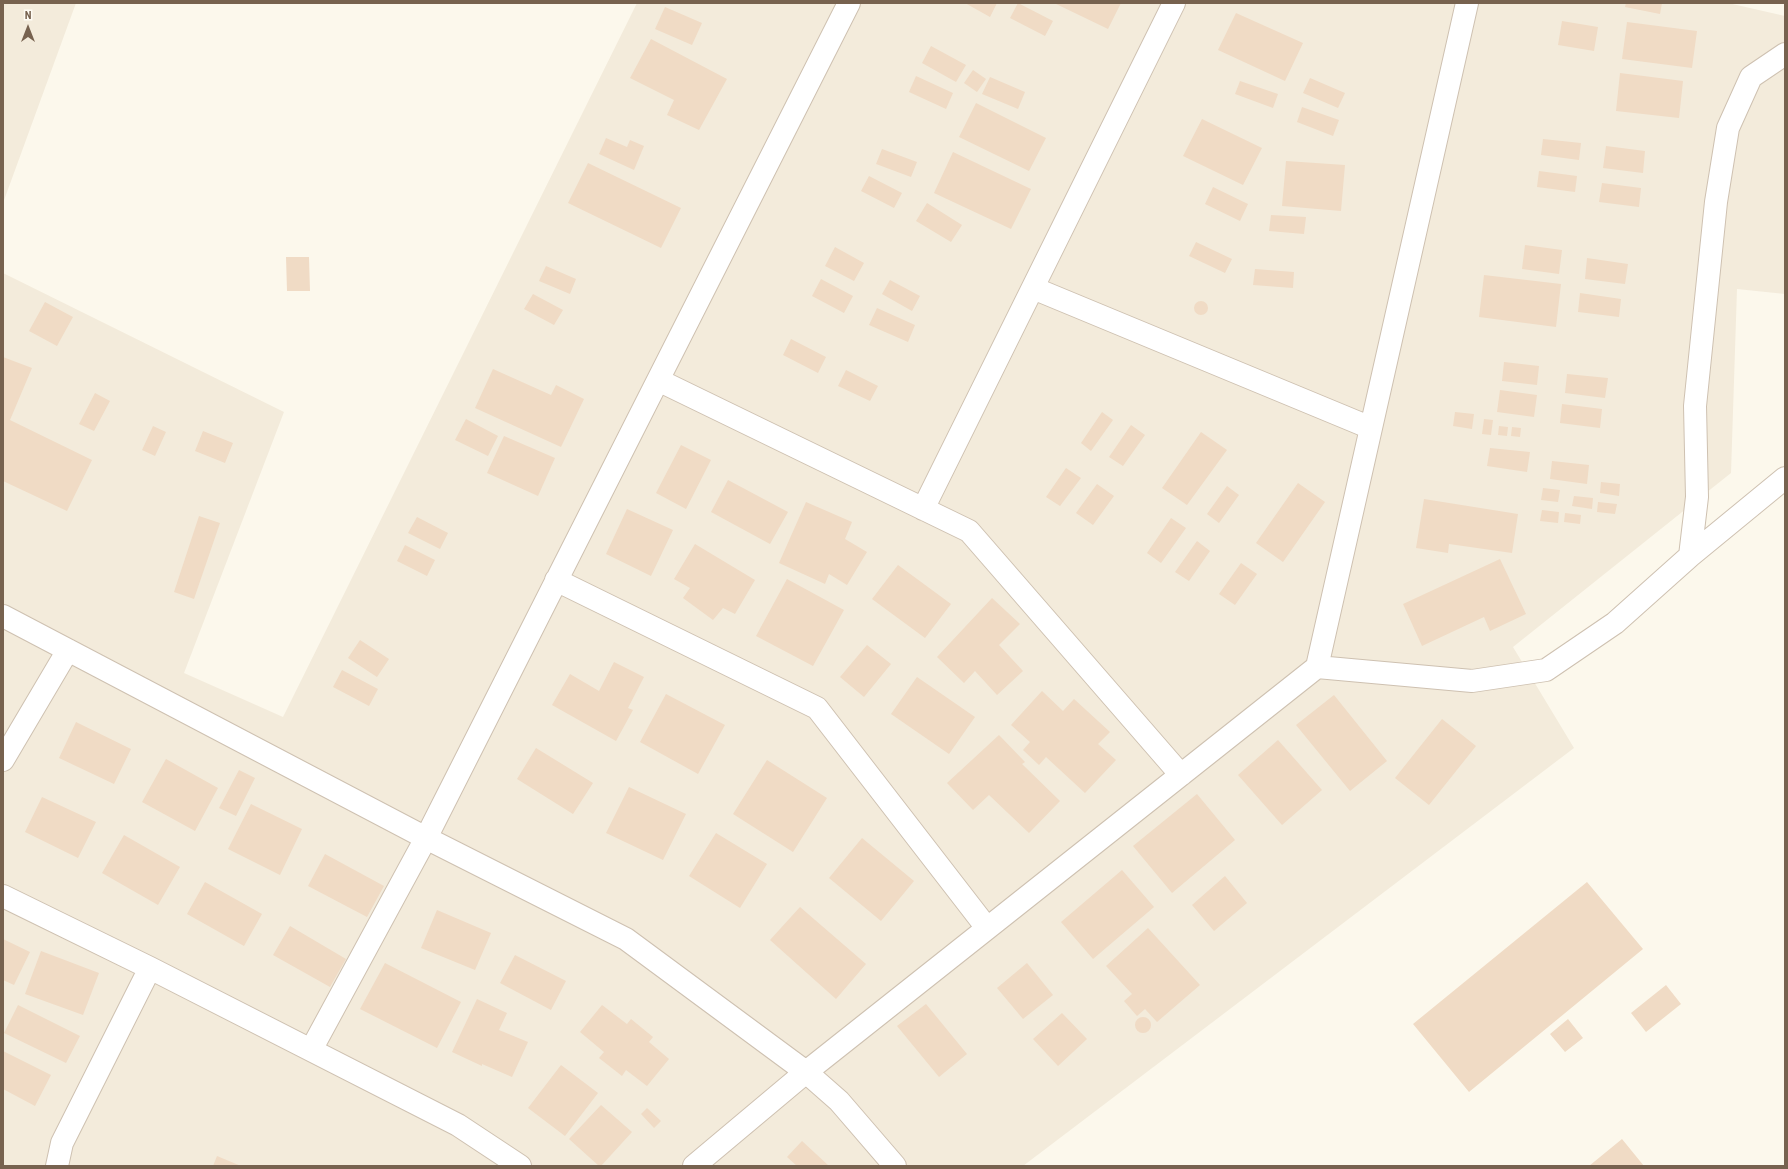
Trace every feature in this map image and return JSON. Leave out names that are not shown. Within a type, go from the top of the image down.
[{"type":"street","points":[[311,1050],[426,838],[849,3]]},
{"type":"street","points":[[923,509],[1034,288],[1174,3]]},
{"type":"street","points":[[694,1166],[806,1072],[1317,668],[1467,3]]},
{"type":"street","points":[[1690,556],[1697,497],[1695,406],[1716,202],[1728,128],[1751,77],[1785,54]]},
{"type":"street","points":[[1034,288],[1371,428]]},
{"type":"street","points":[[658,380],[969,532],[1181,775]]},
{"type":"street","points":[[1317,668],[1472,681],[1546,670],[1615,623],[1690,556],[1785,478]]},
{"type":"street","points":[[556,580],[817,708],[987,928]]},
{"type":"street","points":[[3,616],[426,838],[626,939],[806,1072],[839,1102],[895,1166]]},
{"type":"street","points":[[3,760],[68,650]]},
{"type":"street","points":[[3,896],[150,968],[458,1125],[520,1166]]},
{"type":"street","points":[[57,1166],[62,1143],[150,968]]},
{"type":"shaded area","points":[[3,3],[76,3],[3,203]]},
{"type":"shaded area","points":[[637,3],[1728,3],[1785,16],[1785,294],[1737,289],[1731,473],[1513,647],[1574,748],[1023,1166],[3,1166],[3,273],[284,412],[184,673],[283,717]]},
{"type":"building","points":[[965,3],[997,3],[990,17]]},
{"type":"building","points":[[1018,3],[1053,21],[1045,36],[1010,18]]},
{"type":"building","points":[[1054,3],[1121,3],[1108,29]]},
{"type":"building","points":[[1626,3],[1662,3],[1660,14],[1625,7]]},
{"type":"building","points":[[665,7],[702,23],[692,45],[655,29]]},
{"type":"building","points":[[1236,13],[1303,43],[1285,81],[1218,50]]},
{"type":"building","points":[[1562,21],[1598,27],[1594,51],[1558,45]]},
{"type":"building","points":[[1627,22],[1697,31],[1692,68],[1622,59]]},
{"type":"building","points":[[651,39],[727,79],[699,130],[667,115],[674,100],[630,78]]},
{"type":"building","points":[[931,46],[966,65],[956,82],[922,63]]},
{"type":"building","points":[[973,70],[986,79],[977,92],[964,83]]},
{"type":"building","points":[[1620,73],[1683,81],[1679,118],[1616,111]]},
{"type":"building","points":[[916,76],[953,93],[946,109],[909,92]]},
{"type":"building","points":[[990,77],[1025,92],[1018,109],[982,94]]},
{"type":"building","points":[[1310,78],[1345,93],[1338,108],[1303,93]]},
{"type":"building","points":[[1240,81],[1278,94],[1273,108],[1235,94]]},
{"type":"building","points":[[976,103],[1046,138],[1029,171],[959,137]]},
{"type":"building","points":[[1302,107],[1339,120],[1333,136],[1297,122]]},
{"type":"building","points":[[1202,119],[1262,148],[1243,185],[1183,156]]},
{"type":"building","points":[[606,138],[627,147],[630,140],[644,146],[634,170],[599,154]]},
{"type":"building","points":[[1543,139],[1581,143],[1579,160],[1541,155]]},
{"type":"building","points":[[1606,146],[1645,151],[1643,173],[1603,168]]},
{"type":"building","points":[[882,149],[917,162],[911,177],[876,164]]},
{"type":"building","points":[[953,152],[1031,189],[1011,229],[934,193]]},
{"type":"building","points":[[1286,161],[1345,165],[1341,211],[1282,206]]},
{"type":"building","points":[[588,163],[681,208],[661,248],[568,203]]},
{"type":"building","points":[[1539,171],[1577,176],[1575,192],[1537,187]]},
{"type":"building","points":[[869,176],[902,193],[894,208],[861,191]]},
{"type":"building","points":[[1602,183],[1641,188],[1639,207],[1599,202]]},
{"type":"building","points":[[1213,187],[1248,204],[1240,221],[1205,204]]},
{"type":"building","points":[[927,203],[962,225],[951,242],[916,221]]},
{"type":"building","points":[[1271,215],[1306,217],[1304,234],[1269,231]]},
{"type":"building","points":[[1196,242],[1232,259],[1225,273],[1189,256]]},
{"type":"building","points":[[1525,245],[1562,250],[1559,274],[1522,269]]},
{"type":"building","points":[[835,247],[864,263],[854,281],[825,266]]},
{"type":"building","points":[[286,257],[309,257],[310,291],[287,291]]},
{"type":"building","points":[[1587,258],[1628,264],[1625,284],[1585,279]]},
{"type":"building","points":[[546,266],[576,279],[570,294],[539,281]]},
{"type":"building","points":[[1255,269],[1294,272],[1293,288],[1253,285]]},
{"type":"building","points":[[1484,275],[1561,284],[1556,327],[1479,317]]},
{"type":"building","points":[[821,279],[853,296],[844,313],[812,296]]},
{"type":"building","points":[[890,280],[920,296],[912,311],[882,294]]},
{"type":"building","points":[[1580,293],[1621,299],[1619,317],[1578,312]]},
{"type":"building","points":[[533,294],[563,310],[554,325],[524,309]]},
{"type":"building","points":[[1198,301],[1204,301],[1208,305],[1208,311],[1204,315],[1198,315],[1194,311],[1194,305]]},
{"type":"building","points":[[45,302],[73,317],[57,346],[29,331]]},
{"type":"building","points":[[877,308],[915,325],[908,342],[869,325]]},
{"type":"building","points":[[791,339],[826,357],[818,373],[783,355]]},
{"type":"building","points":[[3,357],[32,368],[10,420],[92,460],[67,511],[3,481]]},
{"type":"building","points":[[1504,362],[1539,366],[1537,385],[1502,381]]},
{"type":"building","points":[[493,369],[551,395],[556,385],[584,399],[561,447],[475,408]]},
{"type":"building","points":[[846,370],[878,386],[870,401],[838,386]]},
{"type":"building","points":[[1567,374],[1608,378],[1605,398],[1565,393]]},
{"type":"building","points":[[1500,390],[1537,395],[1534,417],[1497,412]]},
{"type":"building","points":[[95,393],[110,401],[94,431],[79,424]]},
{"type":"building","points":[[1562,404],[1602,409],[1600,428],[1560,423]]},
{"type":"building","points":[[1102,412],[1113,420],[1091,451],[1081,443]]},
{"type":"building","points":[[1455,412],[1474,414],[1472,429],[1453,426]]},
{"type":"building","points":[[466,419],[498,436],[488,456],[455,440]]},
{"type":"building","points":[[1484,419],[1493,420],[1491,435],[1482,434]]},
{"type":"building","points":[[1131,425],[1145,435],[1123,466],[1109,457]]},
{"type":"building","points":[[153,426],[166,432],[155,456],[142,450]]},
{"type":"building","points":[[1499,426],[1508,427],[1507,436],[1498,435]]},
{"type":"building","points":[[1512,427],[1521,428],[1520,437],[1511,436]]},
{"type":"building","points":[[203,431],[233,443],[225,463],[195,451]]},
{"type":"building","points":[[1201,432],[1227,450],[1187,505],[1162,488]]},
{"type":"building","points":[[504,436],[555,458],[538,496],[487,473]]},
{"type":"building","points":[[681,445],[711,460],[686,509],[656,493]]},
{"type":"building","points":[[1490,448],[1530,452],[1527,472],[1487,466]]},
{"type":"building","points":[[1552,461],[1589,465],[1587,484],[1550,479]]},
{"type":"building","points":[[1066,468],[1081,478],[1060,506],[1046,497]]},
{"type":"building","points":[[728,480],[788,512],[770,544],[711,512]]},
{"type":"building","points":[[1601,482],[1620,484],[1619,496],[1600,493]]},
{"type":"building","points":[[1298,483],[1325,502],[1283,562],[1256,543]]},
{"type":"building","points":[[1097,484],[1114,496],[1093,525],[1076,513]]},
{"type":"building","points":[[1227,486],[1239,495],[1219,523],[1207,514]]},
{"type":"building","points":[[1543,488],[1560,490],[1558,502],[1541,500]]},
{"type":"building","points":[[1574,496],[1593,498],[1592,509],[1572,506]]},
{"type":"building","points":[[1424,499],[1518,514],[1512,553],[1449,544],[1448,553],[1416,548]]},
{"type":"building","points":[[806,502],[852,522],[845,539],[867,552],[847,585],[829,574],[825,584],[779,563]]},
{"type":"building","points":[[1598,502],[1617,504],[1615,514],[1597,512]]},
{"type":"building","points":[[627,509],[673,530],[651,576],[606,554]]},
{"type":"building","points":[[1542,510],[1559,512],[1558,523],[1540,521]]},
{"type":"building","points":[[1565,513],[1581,515],[1580,524],[1564,522]]},
{"type":"building","points":[[199,516],[220,523],[194,599],[174,592]]},
{"type":"building","points":[[417,517],[448,533],[440,549],[408,533]]},
{"type":"building","points":[[1171,518],[1186,528],[1161,563],[1147,553]]},
{"type":"building","points":[[1197,541],[1210,551],[1189,581],[1175,572]]},
{"type":"building","points":[[695,544],[755,580],[735,614],[723,608],[713,620],[683,598],[690,588],[674,579]]},
{"type":"building","points":[[405,545],[435,560],[427,576],[397,561]]},
{"type":"building","points":[[1500,559],[1526,614],[1490,631],[1484,617],[1422,646],[1403,604]]},
{"type":"building","points":[[1241,563],[1257,574],[1235,605],[1219,594]]},
{"type":"building","points":[[898,565],[951,604],[925,638],[872,599]]},
{"type":"building","points":[[787,579],[844,610],[813,666],[756,636]]},
{"type":"building","points":[[992,598],[1020,624],[999,645],[1023,671],[997,695],[975,671],[964,683],[937,657]]},
{"type":"building","points":[[360,640],[389,659],[377,677],[348,658]]},
{"type":"building","points":[[867,645],[891,664],[864,697],[840,677]]},
{"type":"building","points":[[614,662],[644,677],[628,708],[633,710],[616,741],[552,705],[570,674],[599,691]]},
{"type":"building","points":[[342,670],[378,689],[369,706],[333,687]]},
{"type":"building","points":[[917,677],[975,717],[949,754],[891,714]]},
{"type":"building","points":[[1042,691],[1063,711],[1074,699],[1110,732],[1098,744],[1116,760],[1085,793],[1046,757],[1039,765],[1023,750],[1030,742],[1011,725]]},
{"type":"building","points":[[666,694],[725,725],[698,774],[640,742]]},
{"type":"building","points":[[1334,695],[1387,761],[1350,791],[1296,725]]},
{"type":"building","points":[[1442,719],[1476,746],[1429,805],[1395,778]]},
{"type":"building","points":[[76,722],[131,749],[114,784],[59,758]]},
{"type":"building","points":[[999,735],[1025,762],[1022,764],[1060,801],[1029,833],[989,795],[973,810],[947,783]]},
{"type":"building","points":[[1278,740],[1322,790],[1282,825],[1238,775]]},
{"type":"building","points":[[536,748],[593,783],[573,814],[517,779]]},
{"type":"building","points":[[166,759],[218,788],[195,831],[142,802]]},
{"type":"building","points":[[767,760],[827,798],[793,852],[733,814]]},
{"type":"building","points":[[239,770],[255,778],[236,816],[219,808]]},
{"type":"building","points":[[629,787],[686,814],[663,860],[606,833]]},
{"type":"building","points":[[1197,794],[1235,840],[1172,893],[1133,846]]},
{"type":"building","points":[[42,797],[96,822],[78,858],[25,832]]},
{"type":"building","points":[[251,804],[302,829],[280,875],[228,849]]},
{"type":"building","points":[[716,833],[767,864],[740,908],[689,876]]},
{"type":"building","points":[[124,835],[180,867],[158,905],[102,873]]},
{"type":"building","points":[[862,838],[914,881],[881,921],[829,878]]},
{"type":"building","points":[[325,854],[384,886],[367,917],[308,886]]},
{"type":"building","points":[[1122,870],[1154,907],[1093,959],[1061,922]]},
{"type":"building","points":[[1225,876],[1247,903],[1214,931],[1192,905]]},
{"type":"building","points":[[205,882],[262,914],[244,946],[187,914]]},
{"type":"building","points":[[1587,882],[1643,949],[1469,1092],[1413,1024]]},
{"type":"building","points":[[800,907],[866,964],[836,999],[770,940]]},
{"type":"building","points":[[437,910],[491,933],[475,970],[421,948]]},
{"type":"building","points":[[290,926],[346,959],[330,987],[273,955]]},
{"type":"building","points":[[1148,928],[1200,985],[1157,1022],[1145,1009],[1137,1016],[1124,1001],[1132,994],[1106,966]]},
{"type":"building","points":[[3,939],[30,952],[14,985],[3,980]]},
{"type":"building","points":[[41,951],[99,973],[83,1015],[25,994]]},
{"type":"building","points":[[515,955],[566,981],[551,1010],[500,983]]},
{"type":"building","points":[[385,963],[461,1002],[437,1048],[360,1009]]},
{"type":"building","points":[[1027,963],[1053,995],[1023,1019],[997,988]]},
{"type":"building","points":[[1666,985],[1681,1004],[1646,1032],[1631,1013]]},
{"type":"building","points":[[477,999],[507,1013],[499,1030],[528,1042],[512,1077],[482,1064],[482,1066],[452,1052]]},
{"type":"building","points":[[926,1004],[967,1054],[939,1077],[897,1026]]},
{"type":"building","points":[[18,1005],[80,1036],[66,1063],[4,1033]]},
{"type":"building","points":[[602,1005],[627,1024],[631,1019],[653,1037],[649,1042],[669,1059],[647,1086],[626,1070],[622,1076],[599,1058],[604,1052],[580,1032]]},
{"type":"building","points":[[1062,1013],[1087,1039],[1058,1066],[1033,1039]]},
{"type":"building","points":[[1143,1017],[1150,1022],[1151,1025],[1146,1032],[1143,1033],[1136,1028],[1135,1025],[1140,1018]]},
{"type":"building","points":[[1568,1019],[1583,1038],[1565,1052],[1550,1034]]},
{"type":"building","points":[[3,1051],[51,1075],[35,1106],[3,1089]]},
{"type":"building","points":[[561,1065],[598,1093],[565,1136],[528,1108]]},
{"type":"building","points":[[601,1105],[632,1132],[601,1166],[599,1166],[569,1139]]},
{"type":"building","points":[[647,1108],[661,1121],[654,1128],[641,1114]]},
{"type":"building","points":[[1622,1139],[1644,1166],[1589,1166]]},
{"type":"building","points":[[802,1141],[829,1166],[797,1166],[787,1157]]},
{"type":"building","points":[[217,1156],[241,1166],[213,1166]]}]
